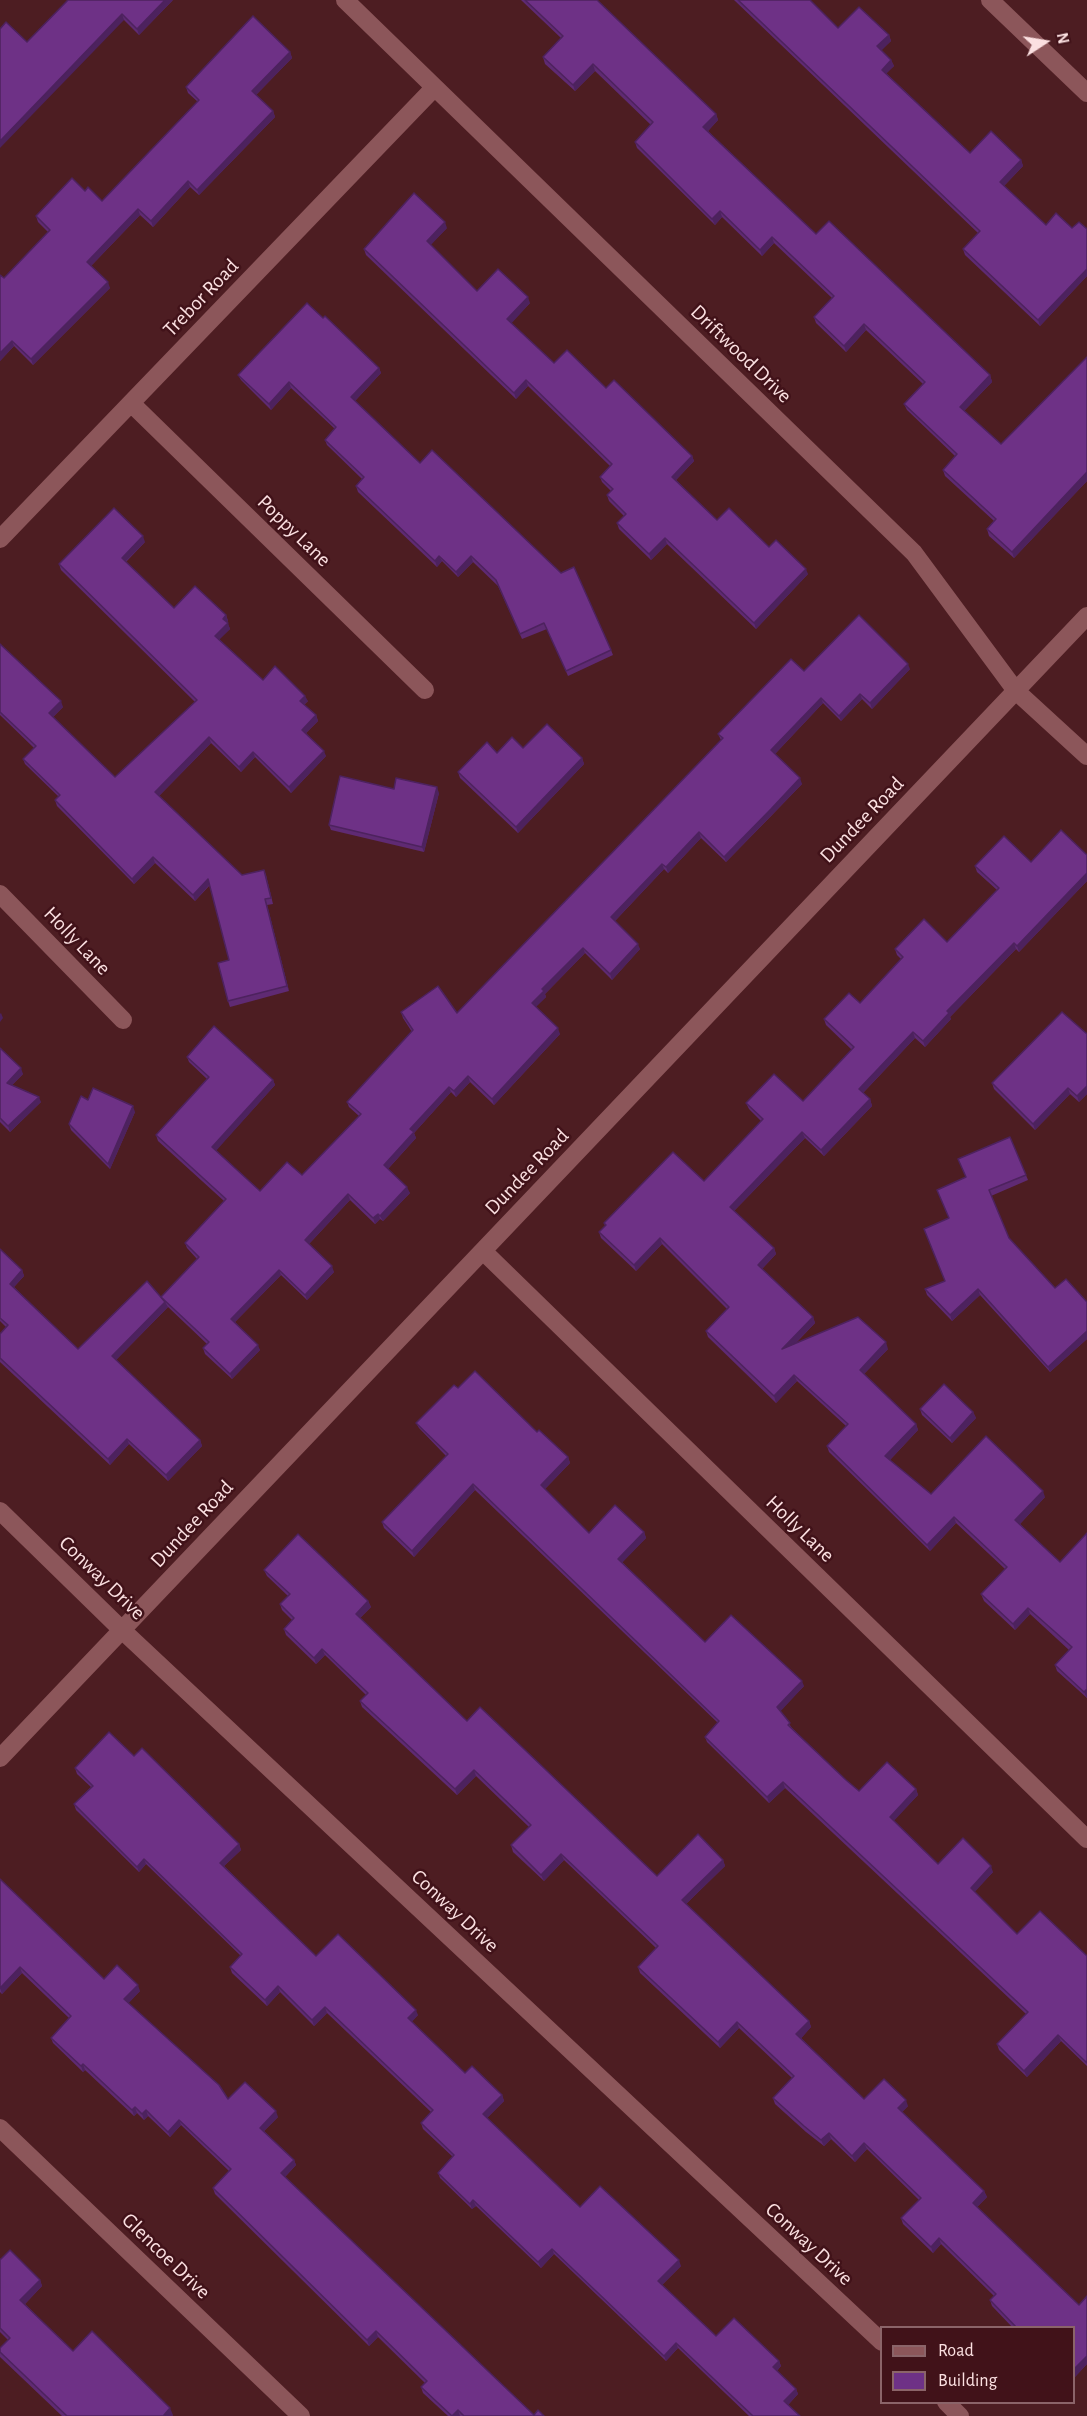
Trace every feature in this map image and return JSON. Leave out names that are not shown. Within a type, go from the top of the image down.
[{"type":"street","name":"Driftwood Drive","points":[[345,0],[914,553],[1016,691],[1087,756]]},
{"type":"street","points":[[990,0],[1087,93]]},
{"type":"street","name":"Trebor Road","points":[[0,539],[434,88]]},
{"type":"street","name":"Poppy Lane","points":[[132,404],[425,690]]},
{"type":"street","name":"Dundee Road","points":[[0,1758],[1087,616]]},
{"type":"street","name":"Holly Lane","points":[[0,894],[123,1020]]},
{"type":"street","name":"Holly Lane","points":[[483,1251],[1087,1839]]},
{"type":"street","name":"Conway Drive","points":[[0,1511],[122,1630],[880,2340]]},
{"type":"street","name":"Glencoe Drive","points":[[0,2128],[301,2416]]},
{"type":"street","points":[[947,2404],[960,2416]]},
{"type":"building","points":[[68,0],[165,0],[137,29],[122,14],[0,141],[0,29],[6,22],[27,42]]},
{"type":"building","points":[[525,0],[597,0],[716,114],[703,127],[816,234],[829,221],[990,375],[960,407],[1001,444],[1087,357],[1087,472],[1012,552],[987,529],[996,519],[943,470],[957,454],[904,404],[925,382],[864,324],[844,346],[814,317],[834,296],[772,237],[760,250],[720,211],[712,219],[635,142],[653,122],[593,64],[573,85],[543,57],[563,36]]},
{"type":"building","points":[[738,0],[810,0],[838,28],[859,7],[889,35],[877,46],[891,60],[882,70],[970,153],[991,131],[1021,160],[1000,182],[1046,225],[1056,213],[1072,228],[1079,222],[1087,229],[1087,269],[1038,320],[963,249],[980,231]]},
{"type":"building","points":[[253,16],[290,52],[252,91],[273,111],[197,190],[188,181],[151,221],[138,209],[87,262],[108,282],[31,359],[12,341],[0,353],[0,275],[4,278],[50,230],[36,216],[72,178],[85,191],[88,187],[102,201],[199,100],[186,87]]},
{"type":"building","points":[[414,193],[445,222],[427,241],[477,291],[498,269],[528,297],[507,319],[554,363],[567,350],[606,388],[614,380],[692,456],[672,477],[717,520],[729,508],[769,547],[776,540],[806,569],[754,623],[665,538],[649,554],[617,523],[626,514],[607,495],[613,489],[600,477],[612,464],[526,380],[514,393],[364,249]]},
{"type":"building","points":[[307,303],[323,318],[325,316],[379,368],[351,397],[420,463],[432,450],[561,573],[574,567],[611,650],[566,671],[544,623],[520,634],[496,580],[471,556],[456,572],[439,556],[435,561],[356,486],[364,477],[325,440],[336,427],[289,382],[269,404],[238,375]]},
{"type":"building","points":[[114,508],[143,536],[122,558],[174,608],[195,586],[226,615],[223,619],[228,623],[215,636],[263,680],[275,666],[305,696],[300,701],[316,715],[302,730],[324,751],[289,787],[253,752],[239,767],[209,737],[155,792],[242,875],[264,870],[271,898],[265,899],[287,986],[228,1001],[218,963],[229,960],[208,879],[193,895],[153,857],[132,879],[55,800],[60,795],[23,759],[36,746],[0,712],[0,644],[61,701],[49,713],[115,777],[197,700],[59,564]]},
{"type":"building","points":[[859,615],[908,664],[870,703],[860,694],[839,716],[821,698],[771,750],[800,778],[724,857],[699,832],[666,867],[662,864],[611,917],[638,944],[610,974],[583,948],[542,989],[544,991],[532,1003],[558,1028],[492,1099],[468,1076],[454,1091],[449,1087],[410,1129],[414,1132],[384,1165],[407,1187],[380,1216],[378,1214],[373,1218],[348,1194],[305,1240],[332,1266],[305,1295],[279,1270],[231,1319],[258,1345],[230,1374],[203,1348],[209,1342],[161,1297],[199,1257],[185,1243],[226,1199],[156,1135],[209,1077],[187,1057],[214,1026],[273,1080],[212,1147],[260,1191],[287,1162],[302,1175],[361,1114],[347,1102],[413,1030],[401,1012],[438,986],[457,1013],[723,738],[718,734],[791,659],[804,671]]},
{"type":"building","points":[[547,724],[582,758],[516,827],[458,772],[487,742],[497,753],[512,737],[523,748]]},
{"type":"building","points":[[340,776],[394,789],[396,778],[437,787],[422,847],[329,825]]},
{"type":"building","points":[[1061,830],[1087,855],[1087,873],[1017,946],[1014,943],[947,1011],[949,1013],[923,1041],[913,1032],[859,1089],[870,1099],[821,1150],[802,1132],[730,1207],[774,1248],[758,1265],[813,1317],[782,1349],[858,1317],[886,1342],[860,1370],[916,1424],[885,1456],[931,1494],[986,1436],[1043,1491],[1015,1520],[1060,1562],[1087,1533],[1087,1689],[1084,1692],[1055,1665],[1072,1647],[1028,1608],[1013,1624],[981,1594],[1007,1567],[954,1517],[927,1545],[827,1446],[848,1424],[794,1375],[774,1396],[706,1331],[729,1307],[660,1238],[634,1265],[599,1232],[606,1225],[604,1223],[673,1152],[704,1181],[763,1119],[746,1103],[774,1074],[803,1101],[854,1047],[824,1019],[849,993],[860,1003],[903,957],[895,949],[924,919],[947,942],[999,888],[975,866],[1004,836],[1031,862]]},
{"type":"building","points":[[1062,1012],[1087,1034],[1087,1086],[1077,1096],[1068,1088],[1033,1124],[992,1083]]},
{"type":"building","points":[[0,1048],[21,1068],[7,1083],[39,1097],[8,1126],[0,1118]]},
{"type":"building","points":[[93,1088],[133,1106],[108,1164],[69,1124],[81,1096],[88,1100]]},
{"type":"building","points":[[1010,1137],[1026,1175],[989,1190],[1009,1238],[1055,1288],[1066,1279],[1087,1302],[1087,1331],[1048,1367],[978,1289],[950,1315],[925,1289],[945,1281],[924,1229],[949,1218],[937,1190],[966,1177],[958,1159]]},
{"type":"building","points":[[0,1249],[22,1270],[10,1284],[78,1349],[147,1281],[165,1302],[112,1356],[200,1440],[166,1475],[127,1439],[108,1459],[0,1358],[0,1334],[8,1325],[0,1318]]},
{"type":"building","points":[[475,1371],[537,1432],[539,1430],[568,1457],[541,1485],[589,1533],[615,1505],[644,1532],[618,1559],[705,1642],[731,1615],[802,1681],[777,1707],[790,1723],[788,1725],[859,1791],[887,1762],[916,1789],[890,1817],[938,1864],[963,1838],[991,1866],[971,1888],[1017,1934],[1040,1911],[1087,1956],[1087,2063],[1058,2035],[1024,2071],[997,2044],[1028,2012],[783,1782],[767,1797],[705,1737],[719,1721],[473,1484],[412,1551],[382,1522],[448,1454],[416,1423],[454,1385],[458,1388]]},
{"type":"building","points":[[944,1384],[973,1412],[950,1438],[920,1409]]},
{"type":"building","points":[[298,1534],[368,1601],[356,1614],[467,1721],[480,1707],[657,1876],[698,1834],[723,1860],[682,1900],[809,2021],[796,2034],[864,2099],[884,2079],[906,2100],[898,2108],[984,2191],[973,2203],[1079,2305],[1087,2296],[1087,2356],[1075,2368],[1075,2326],[1015,2326],[990,2300],[996,2294],[939,2238],[931,2247],[901,2218],[921,2198],[864,2143],[852,2156],[829,2133],[821,2140],[773,2098],[794,2076],[737,2022],[718,2042],[638,1967],[658,1946],[561,1854],[541,1875],[511,1845],[531,1825],[474,1770],[455,1789],[360,1701],[368,1693],[322,1649],[314,1658],[284,1629],[294,1618],[280,1604],[290,1594],[264,1570]]},
{"type":"building","points":[[109,1732],[134,1756],[142,1748],[239,1844],[220,1863],[316,1956],[338,1934],[416,2010],[408,2018],[465,2073],[472,2066],[502,2095],[483,2114],[580,2207],[600,2186],[679,2260],[658,2281],[716,2336],[734,2318],[779,2361],[773,2367],[796,2389],[784,2401],[800,2416],[753,2416],[676,2343],[664,2356],[552,2249],[538,2262],[473,2200],[470,2204],[438,2173],[454,2155],[421,2123],[433,2110],[325,2007],[312,2020],[278,1986],[265,2000],[230,1967],[242,1954],[144,1859],[137,1867],[74,1804],[93,1786],[75,1768]]},
{"type":"building","points":[[0,1879],[104,1979],[117,1965],[138,1985],[124,1999],[219,2085],[228,2099],[245,2082],[276,2111],[260,2128],[294,2160],[281,2173],[534,2415],[538,2410],[544,2416],[464,2416],[458,2410],[452,2416],[421,2387],[427,2381],[376,2331],[367,2340],[213,2188],[231,2169],[179,2120],[168,2132],[146,2110],[142,2114],[135,2107],[132,2110],[83,2064],[81,2066],[51,2038],[71,2016],[20,1967],[0,1988]]},
{"type":"building","points":[[10,2250],[40,2280],[20,2300],[73,2351],[92,2331],[170,2408],[165,2416],[67,2416],[0,2352],[0,2348],[10,2338],[0,2328],[0,2259]]}]
